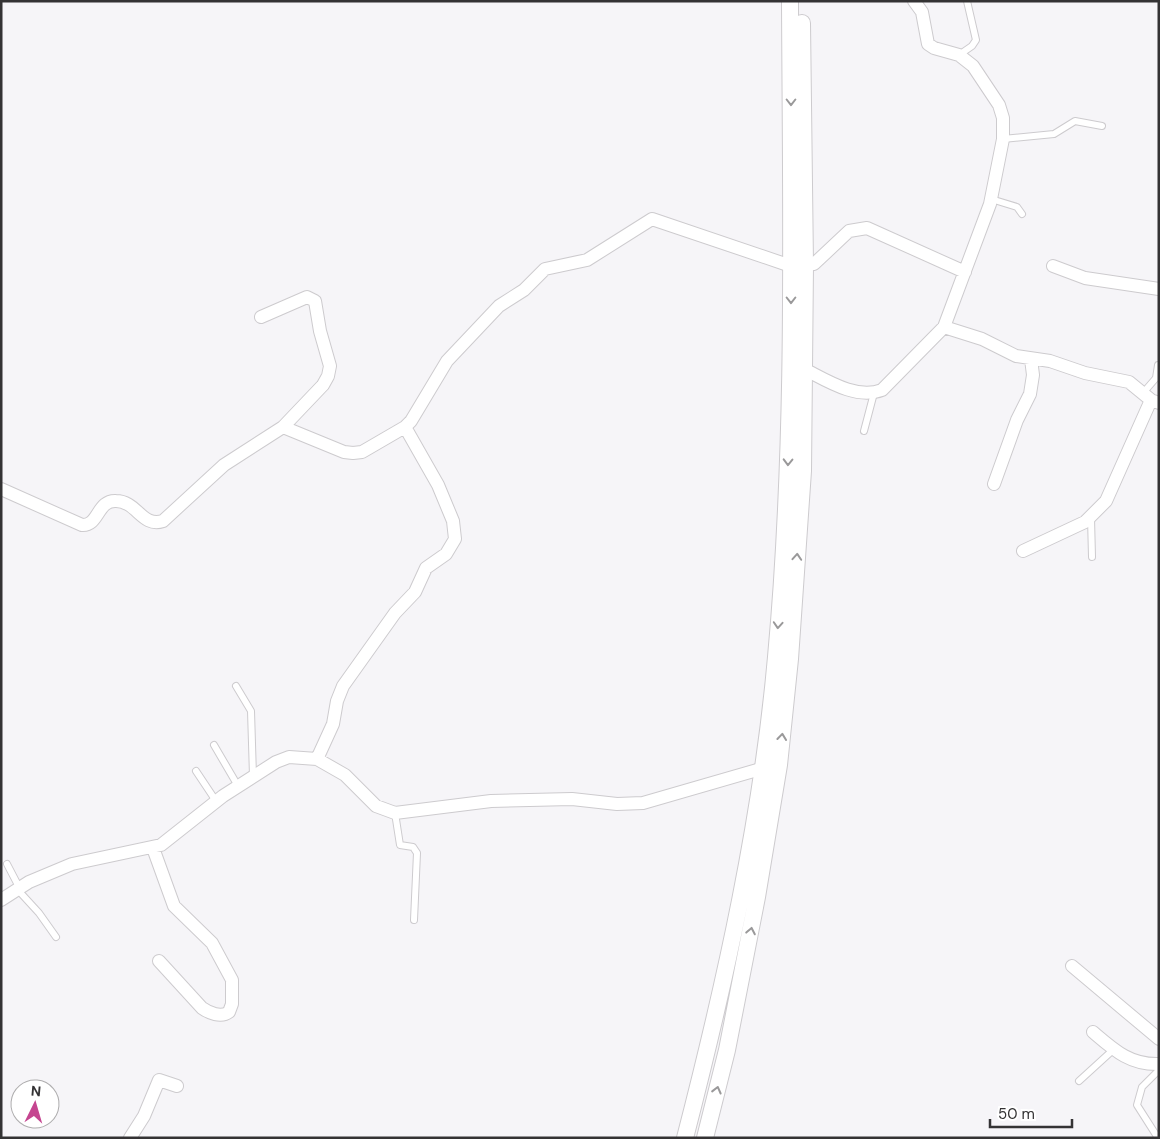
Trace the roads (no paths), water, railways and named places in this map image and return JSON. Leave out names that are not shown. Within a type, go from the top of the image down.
[{"type":"street","points":[[684,1138],[710,1041],[771,766],[790,660],[803,472],[804,369],[798,266],[790,1]]},
{"type":"street","points":[[705,1138],[728,1050],[757,897],[771,766],[798,266],[801,1]]},
{"type":"street","points":[[804,369],[856,392],[874,393],[882,390],[944,327],[966,272],[991,199],[1003,139],[999,105],[973,66],[958,56],[928,44],[922,12],[914,1]]},
{"type":"street","points":[[283,427],[344,452],[353,454],[362,452],[405,427],[411,421],[447,361],[499,306],[524,290],[545,270],[587,260],[652,219],[740,249],[798,266],[814,264],[849,231],[867,228],[966,272]]},
{"type":"street","points":[[1053,266],[1086,278],[1159,289]]},
{"type":"street","points":[[1,489],[82,525],[88,525],[92,522],[101,507],[108,502],[118,500],[133,507],[149,522],[159,522],[224,465],[283,427],[323,385],[328,376],[328,354],[320,331],[315,301],[312,297],[307,297],[261,317]]},
{"type":"street","points":[[944,327],[982,339],[1016,356],[1050,361],[1085,373],[1121,379],[1129,382],[1151,399],[1110,495],[1091,518],[1023,551]]},
{"type":"street","points":[[994,484],[1030,394],[1033,376],[1031,359]]},
{"type":"street","points":[[317,759],[333,724],[337,701],[343,686],[395,613],[416,592],[426,568],[446,554],[455,539],[453,521],[438,485],[405,427]]},
{"type":"street","points":[[1,900],[18,888],[72,864],[153,848],[169,841],[216,801],[276,762],[289,757],[317,759],[345,775],[376,806],[395,813],[491,801],[572,799],[617,804],[643,803],[771,766]]},
{"type":"street","points":[[153,848],[174,906],[212,943],[232,980],[232,1004],[229,1012],[222,1015],[209,1013],[202,1008],[159,961]]},
{"type":"street","points":[[1072,966],[1159,1039]]},
{"type":"street","points":[[1093,1032],[1126,1059],[1137,1063],[1159,1064]]},
{"type":"street","points":[[130,1138],[144,1116],[158,1080],[177,1086]]},
{"type":"lane","points":[[958,56],[972,46],[976,40],[967,1]]},
{"type":"lane","points":[[1003,139],[1054,134],[1075,121],[1102,126]]},
{"type":"lane","points":[[991,199],[1017,207],[1022,214]]},
{"type":"lane","points":[[1151,399],[1158,365]]},
{"type":"lane","points":[[864,431],[874,393]]},
{"type":"lane","points":[[1091,518],[1092,557]]},
{"type":"lane","points":[[236,686],[250,711],[253,776]]},
{"type":"lane","points":[[214,745],[238,786]]},
{"type":"lane","points":[[196,771],[216,801]]},
{"type":"lane","points":[[395,813],[400,845],[402,847],[413,846],[418,853],[414,920]]},
{"type":"lane","points":[[7,864],[18,888],[40,913],[56,937]]},
{"type":"lane","points":[[1079,1081],[1113,1050]]},
{"type":"lane","points":[[1158,1138],[1137,1105],[1142,1086],[1159,1070]]}]
